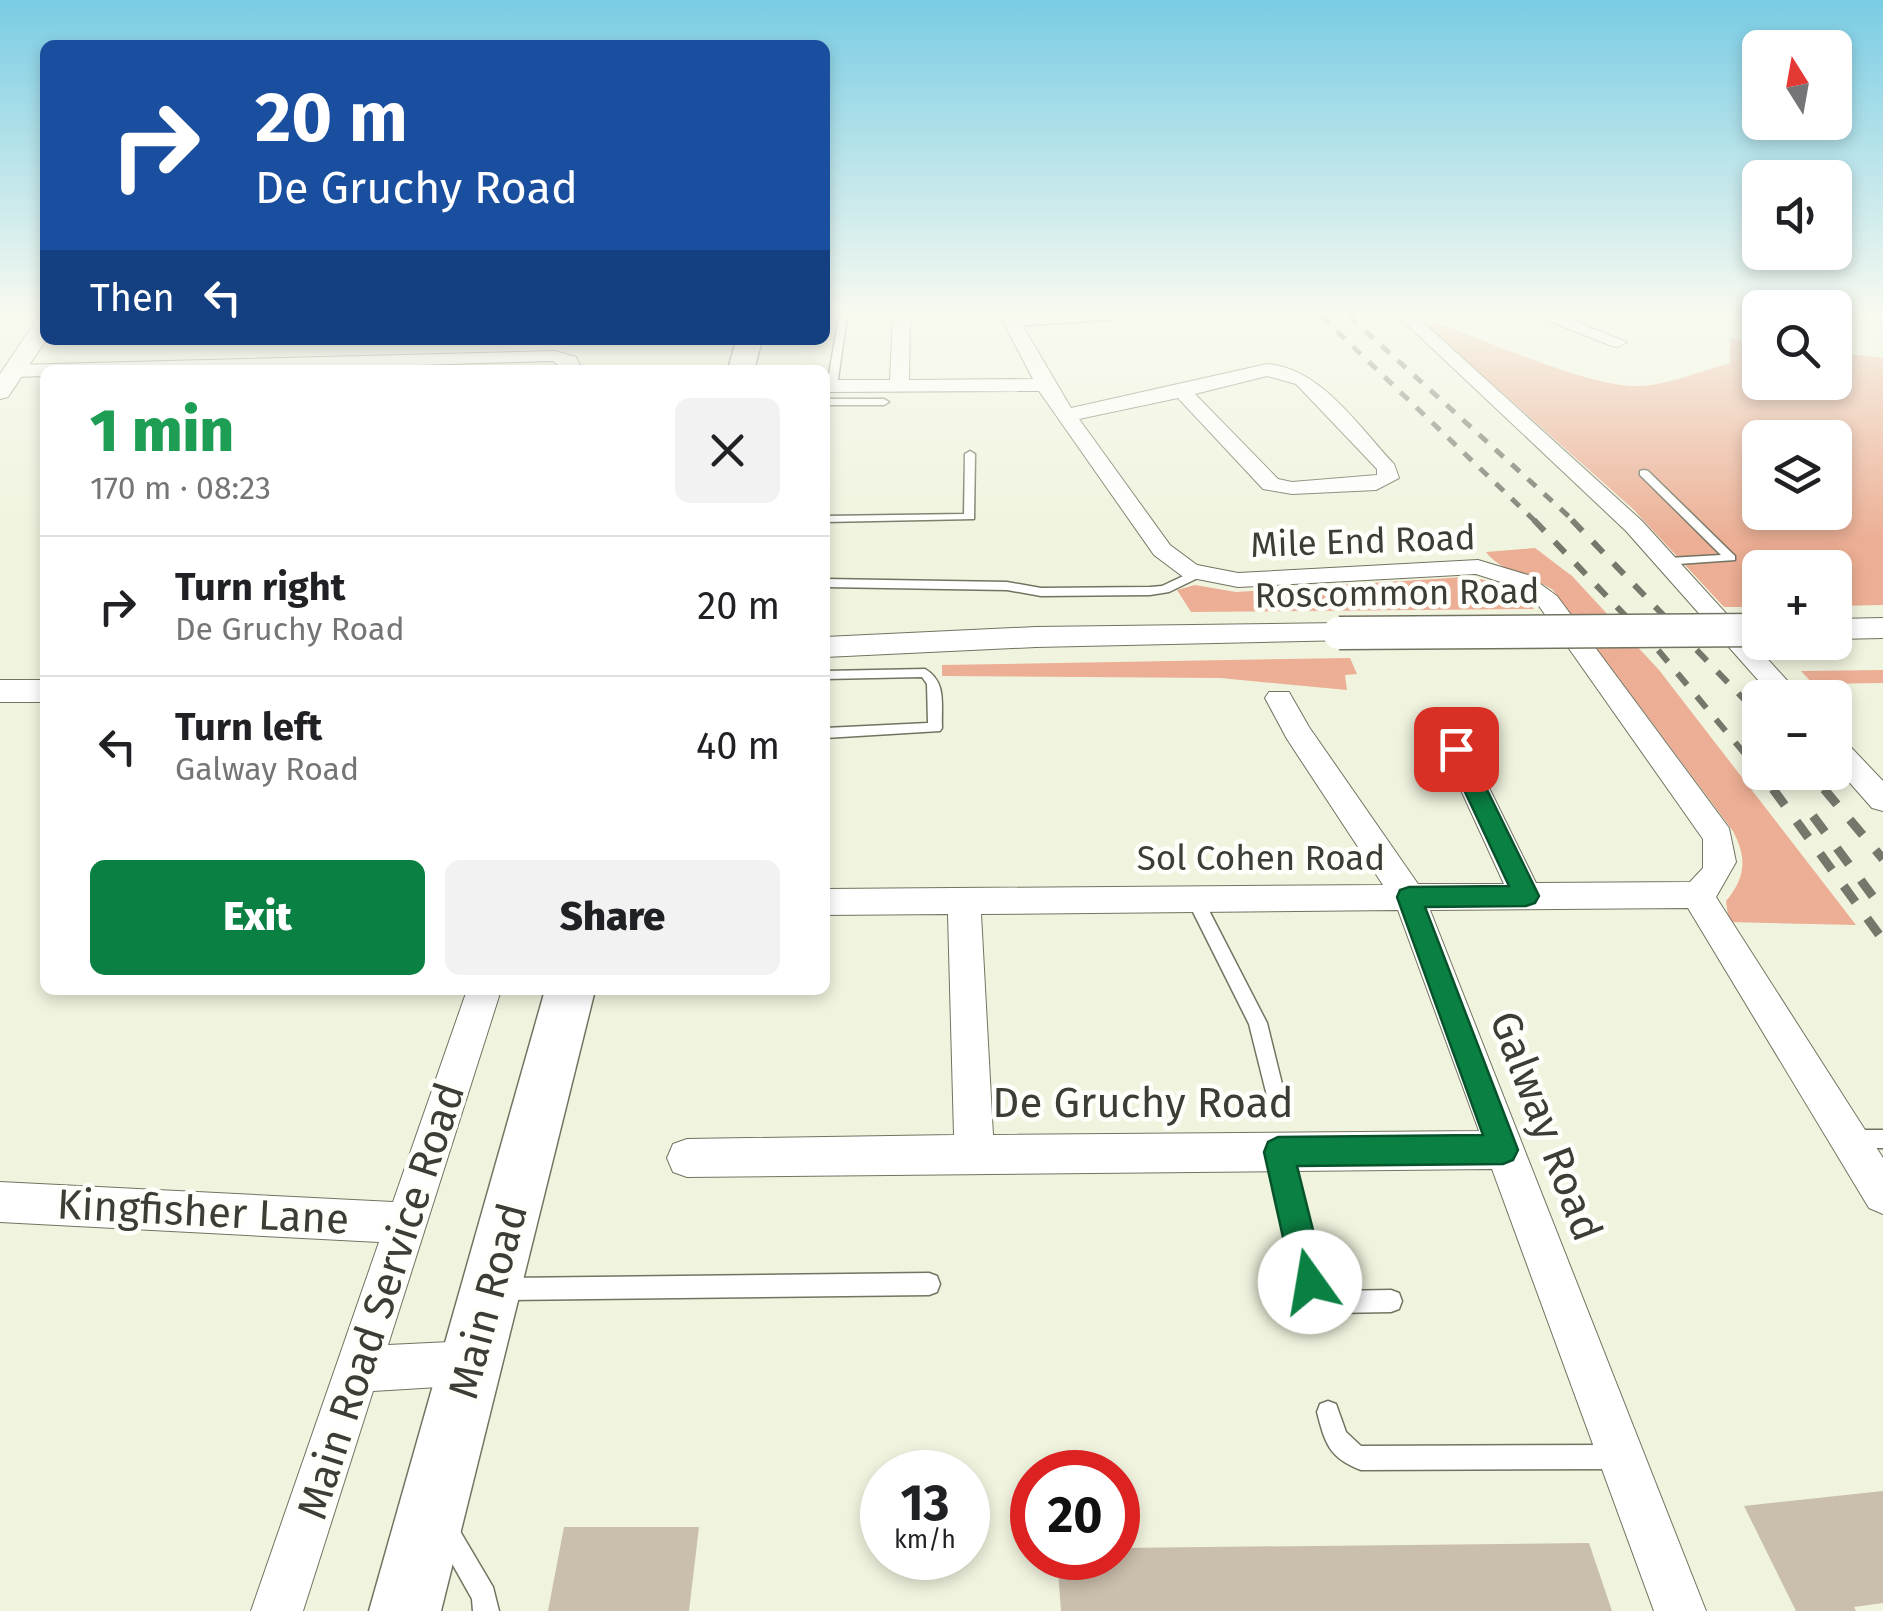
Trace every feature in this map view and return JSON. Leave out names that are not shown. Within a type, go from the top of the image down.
[{"type":"main road","name":"Main Road","points":[[406,1611],[569,995]]},
{"type":"street","points":[[1050,391],[1162,550],[1198,574]]},
{"type":"street","points":[[1067,415],[1186,391]]},
{"type":"street","points":[[1183,392],[1272,484],[1292,488],[1376,484],[1388,478],[1387,468],[1314,391]]},
{"type":"street","points":[[1489,391],[1668,562],[1774,680]]},
{"type":"street","name":"Mile End Road","points":[[1198,574],[1238,580],[1459,566],[1500,572],[1535,589],[1587,654],[1718,836],[1722,855],[1718,876],[1697,895]]},
{"type":"street","points":[[1852,629],[1883,628]]},
{"type":"street","name":"Roscommon Road","points":[[830,647],[1036,637],[1742,630]]},
{"type":"street","name":"Roscommon Road","points":[[830,631],[1036,637]]},
{"type":"street","points":[[0,691],[40,691]]},
{"type":"street","name":"Galway Road","points":[[1279,698],[1297,732],[1400,877],[1409,897],[1680,1611]]},
{"type":"street","points":[[1456,749],[1526,896]]},
{"type":"street","points":[[1852,766],[1883,800]]},
{"type":"street","points":[[1697,895],[1866,1139],[1883,1194]]},
{"type":"street","name":"Sol Cohen Road","points":[[830,902],[1697,895]]},
{"type":"street","name":"De Gruchy Road","points":[[964,900],[974,1154],[1503,1150]]},
{"type":"street","name":"Main Road Service Road","points":[[277,1611],[482,995]]},
{"type":"street","points":[[687,1158],[974,1154]]},
{"type":"street","name":"Kingfisher Lane","points":[[0,1202],[407,1222]]},
{"type":"street","points":[[358,1369],[471,1363]]},
{"type":"lane","points":[[830,392],[884,402]]},
{"type":"lane","points":[[830,518],[970,517],[970,454]]},
{"type":"lane","points":[[1644,473],[1731,558],[1668,562]]},
{"type":"lane","points":[[830,583],[1008,586],[1041,592],[1150,591],[1165,589],[1198,574]]},
{"type":"lane","points":[[830,675],[925,673],[934,682],[934,728],[928,731],[830,734]]},
{"type":"lane","points":[[1194,898],[1258,1023],[1276,1092]]},
{"type":"lane","points":[[1278,1152],[1312,1289],[1334,1302],[1391,1302]]},
{"type":"lane","points":[[490,1288],[929,1284]]},
{"type":"lane","points":[[1328,1412],[1338,1442],[1352,1456],[1362,1458],[1622,1457]]},
{"type":"lane","points":[[433,1510],[484,1596],[486,1611]]},
{"type":"shaded area","points":[[1501,391],[1742,391],[1742,400],[1852,400],[1852,391],[1883,391],[1883,605],[1852,606],[1852,550],[1742,550],[1742,607],[1724,607],[1633,509]]},
{"type":"shaded area","points":[[1535,548],[1572,576],[1659,670],[1742,777],[1742,790],[1752,790],[1856,925],[1729,922],[1726,901],[1742,867],[1741,850],[1733,831],[1553,590],[1508,569],[1486,552]]},
{"type":"shaded area","points":[[1464,577],[1503,586],[1534,609],[1191,612],[1177,590],[1195,585],[1236,592]]},
{"type":"shaded area","points":[[1350,658],[1357,674],[1345,675],[1347,690],[1220,678],[942,676],[942,665]]},
{"type":"shaded area","points":[[1883,670],[1883,683],[1809,680],[1801,671]]},
{"type":"building","points":[[1883,1491],[1883,1603],[1854,1607],[1856,1611],[1796,1611],[1744,1506]]},
{"type":"building","points":[[564,1527],[699,1527],[689,1611],[548,1611]]},
{"type":"building","points":[[1589,1543],[1612,1611],[1061,1611],[1059,1580],[1140,1580],[1140,1548]]},
{"type":"railway","points":[[1399,391],[1535,521]]},
{"type":"railway","points":[[1431,391],[1575,522]]},
{"type":"railway","points":[[1572,520],[1742,697]]},
{"type":"railway","points":[[1535,521],[1658,650],[1742,750]]},
{"type":"railway","points":[[1774,790],[1883,940]]},
{"type":"railway","points":[[1825,790],[1883,859]]},
{"type":"railway","points":[[1813,816],[1883,910]]},
{"type":"route","points":[[1310,1282],[1278,1152],[1503,1150],[1409,897],[1526,896],[1456,749]]}]
